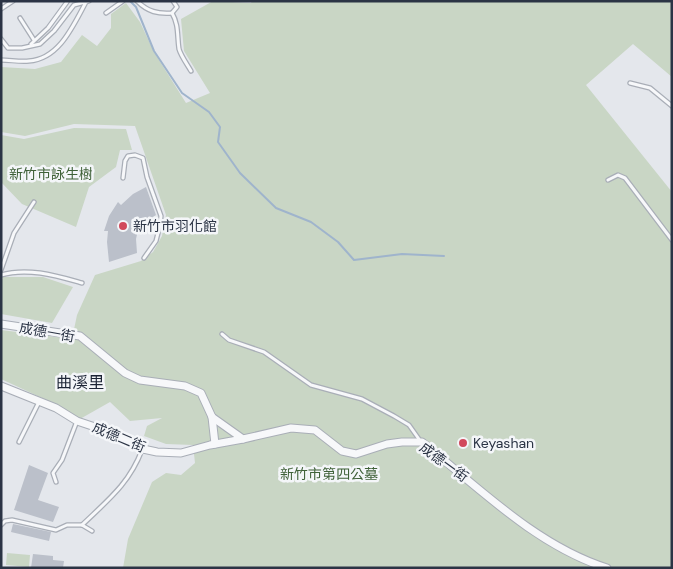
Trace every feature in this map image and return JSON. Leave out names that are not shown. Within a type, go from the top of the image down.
[{"type":"street","name":"成德一街","points":[[1,324],[80,336],[125,373],[140,380],[185,386],[201,393],[212,417],[215,444]]},
{"type":"street","name":"成德二街","points":[[1,386],[56,408],[77,421],[119,435],[128,442],[143,449],[157,452],[181,453],[243,439]]},
{"type":"street","points":[[212,417],[243,439]]},
{"type":"street","name":"成德一街","points":[[243,439],[291,428],[315,430],[342,451],[356,454],[387,444],[407,441],[422,442],[536,533],[572,555],[607,568]]},
{"type":"lane","points":[[1,10],[13,1]]},
{"type":"lane","points":[[106,13],[123,1]]},
{"type":"lane","points":[[137,1],[154,13],[172,13]]},
{"type":"lane","points":[[172,13],[177,7],[173,1]]},
{"type":"lane","points":[[31,45],[48,28],[67,2]]},
{"type":"lane","points":[[1,39],[8,48],[22,48],[40,44],[54,31],[74,5],[87,2]]},
{"type":"lane","points":[[1,60],[27,62],[46,57],[64,40],[87,2]]},
{"type":"lane","points":[[172,13],[178,26],[179,50],[191,70]]},
{"type":"lane","points":[[20,18],[34,40]]},
{"type":"lane","points":[[630,83],[650,88],[672,106]]},
{"type":"lane","points":[[123,178],[125,161],[128,156],[135,155],[143,158],[147,177],[161,216],[156,241],[144,258]]},
{"type":"lane","points":[[608,180],[618,176],[625,178],[672,240]]},
{"type":"lane","points":[[1,270],[14,233],[34,202]]},
{"type":"lane","points":[[1,275],[9,273],[46,274],[82,283]]},
{"type":"lane","points":[[222,334],[229,340],[264,352],[310,385],[362,399],[394,416],[409,425],[422,442]]},
{"type":"lane","points":[[19,442],[39,401]]},
{"type":"lane","points":[[56,482],[53,473],[62,460],[77,421]]},
{"type":"lane","points":[[82,525],[122,487],[136,467],[143,449]]},
{"type":"lane","points":[[1,526],[5,521],[12,520],[56,530],[67,525],[82,525],[92,531]]},
{"type":"green space","name":"新竹市第四公墓","points":[[213,1],[251,3],[252,1],[672,1],[672,77],[633,44],[586,85],[672,192],[672,568],[123,568],[128,539],[152,482],[166,473],[181,475],[195,463],[193,445],[166,444],[144,436],[147,426],[162,418],[130,421],[110,402],[80,419],[55,404],[1,379],[1,330],[72,339],[77,315],[95,275],[141,261],[153,252],[162,236],[166,215],[135,126],[74,124],[25,136],[1,132],[1,67],[35,69],[61,62],[82,35],[97,46],[111,28],[111,14],[126,3],[140,22],[154,52],[186,103],[210,93],[184,51],[181,19]]},
{"type":"green space","name":"新竹市詠生樹","points":[[74,128],[126,129],[132,150],[120,150],[116,167],[89,187],[76,227],[22,204],[1,182],[1,135],[24,139]]},
{"type":"green space","points":[[3,277],[43,277],[73,287],[52,323],[1,314],[1,282]]},
{"type":"green space","points":[[7,553],[30,555],[29,567],[6,565]]},
{"type":"building","name":"新竹市羽化館","points":[[146,187],[156,215],[143,223],[138,230],[136,239],[137,253],[109,262],[108,231],[104,231],[109,216],[118,202],[121,205],[133,194]]},
{"type":"building","points":[[29,465],[48,473],[38,500],[59,507],[53,522],[14,510]]},
{"type":"building","points":[[13,524],[51,532],[49,541],[11,532]]},
{"type":"building","points":[[33,554],[53,556],[53,560],[64,561],[63,568],[31,568]]},
{"type":"waterway","points":[[130,1],[136,7],[154,51],[182,93],[209,112],[220,127],[218,142],[240,173],[276,208],[311,222],[338,242],[354,260],[402,254],[444,256]]},
{"type":"place","name":"新竹市羽化館","points":[[123,226]]},
{"type":"place","name":"Keyashan","points":[[463,443]]},
{"type":"district","name":"曲溪里","points":[[80,382]]}]
